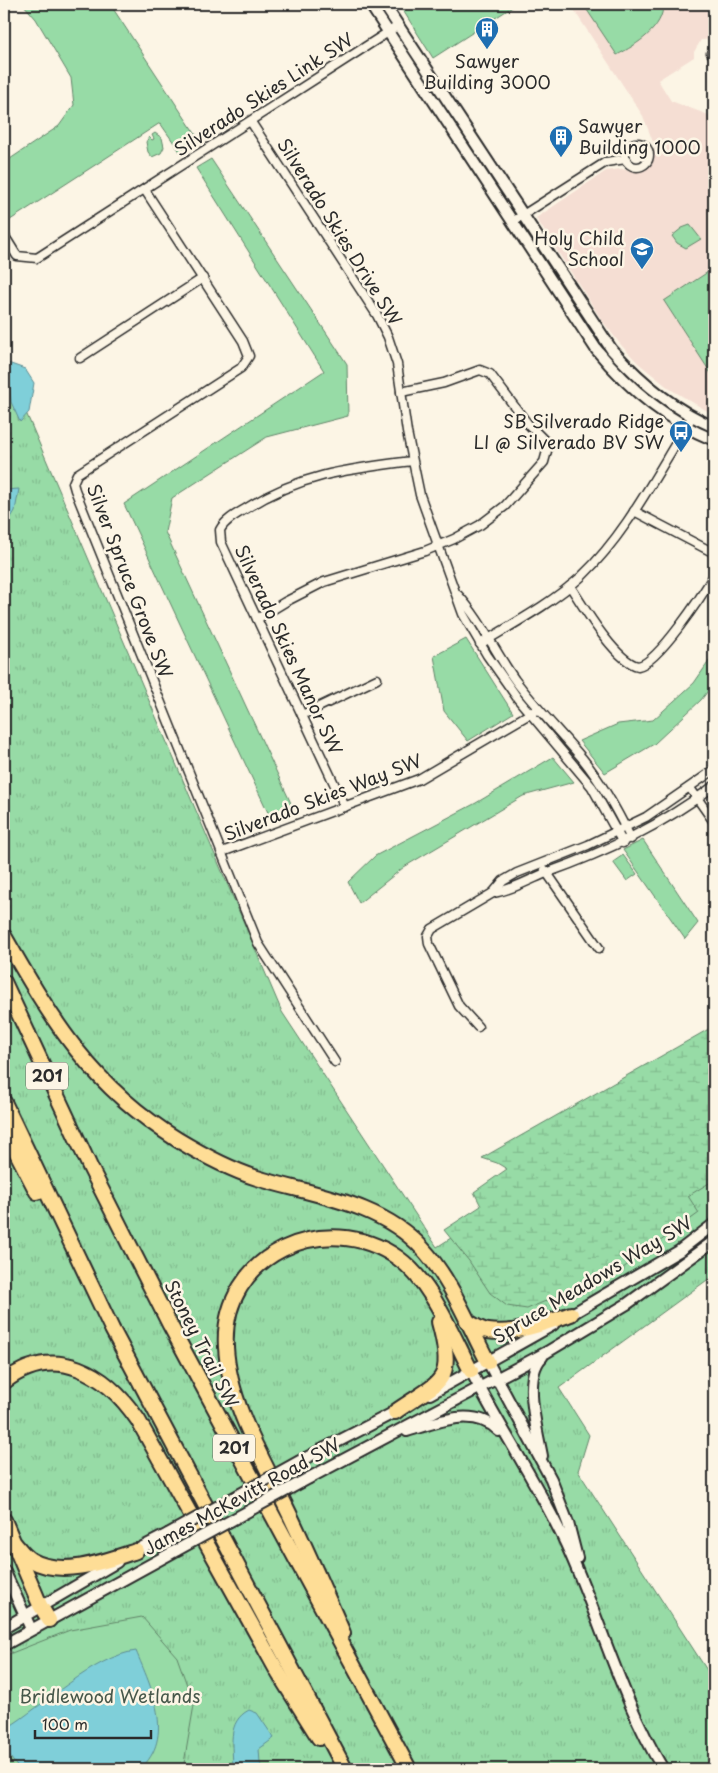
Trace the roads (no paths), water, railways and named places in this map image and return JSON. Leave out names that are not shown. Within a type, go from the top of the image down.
[{"type":"highway","points":[[4,936],[60,1031],[98,1076],[134,1109],[178,1140],[229,1167],[254,1177],[333,1198],[382,1218],[422,1247],[436,1267],[488,1362]]},
{"type":"highway","name":"Stoney Trail SW","points":[[4,982],[91,1169],[170,1325],[382,1723],[409,1769]]},
{"type":"highway","name":"201","points":[[4,1102],[112,1329],[345,1769]]},
{"type":"highway","points":[[4,1128],[112,1329]]},
{"type":"highway","points":[[382,1723],[316,1569],[244,1417],[227,1363],[226,1329],[233,1299],[249,1274],[260,1264],[292,1244],[322,1236],[353,1239],[386,1250],[412,1271],[433,1300],[472,1371]]},
{"type":"highway","points":[[396,1412],[437,1386],[444,1376],[446,1360],[444,1345],[433,1300]]},
{"type":"highway","points":[[466,1320],[480,1329],[499,1331],[548,1322],[572,1314]]},
{"type":"highway","points":[[4,1382],[15,1373],[39,1364],[69,1366],[90,1373],[125,1402],[138,1420],[279,1674],[338,1769]]},
{"type":"highway","points":[[4,1520],[40,1605],[49,1620]]},
{"type":"highway","points":[[15,1544],[24,1555],[36,1563],[65,1567],[106,1561],[136,1551]]},
{"type":"main road","points":[[370,4],[604,359],[648,401],[686,427],[714,440]]},
{"type":"main road","points":[[384,4],[612,350],[652,389],[692,416],[714,427]]},
{"type":"main road","points":[[462,145],[472,138]]},
{"type":"main road","name":"Spruce Meadows Way SW","points":[[488,1362],[679,1250],[714,1224]]},
{"type":"main road","name":"Spruce Meadows Way SW","points":[[496,1378],[547,1352],[627,1304],[714,1242]]},
{"type":"main road","points":[[544,1466],[531,1380],[536,1364],[547,1352]]},
{"type":"main road","points":[[488,1362],[551,1479],[568,1523],[585,1588]]},
{"type":"main road","name":"James McKevitt Road SW","points":[[4,1628],[40,1605],[136,1551],[300,1461],[488,1362]]},
{"type":"main road","points":[[472,1371],[508,1441],[551,1512],[585,1588],[634,1714],[663,1769]]},
{"type":"main road","name":"James McKevitt Road SW","points":[[4,1645],[496,1378]]},
{"type":"main road","points":[[387,1437],[419,1427],[474,1416],[490,1422],[508,1441]]},
{"type":"main road","points":[[4,1570],[31,1629]]},
{"type":"street","name":"Silverado Skies Link SW","points":[[4,235],[17,256],[37,258],[251,122],[398,25]]},
{"type":"street","name":"Silverado Skies Drive SW","points":[[251,122],[380,321],[397,364],[412,460],[420,495],[437,547],[463,614],[480,644],[530,714],[582,773],[617,832],[627,841]]},
{"type":"street","points":[[512,222],[606,162],[626,159]]},
{"type":"street","name":"Silver Spruce Grove SW","points":[[145,190],[247,348],[249,356],[246,363],[82,470],[77,474],[74,483],[222,852]]},
{"type":"street","points":[[80,358],[202,278]]},
{"type":"street","points":[[257,619],[324,582],[437,547],[480,525],[505,506],[544,462],[547,451],[544,440],[528,423],[494,378],[485,371],[480,370],[444,383],[401,392]]},
{"type":"street","points":[[480,644],[538,609],[570,586],[601,556],[634,511],[692,416]]},
{"type":"street","name":"Silverado Skies Manor SW","points":[[345,807],[221,542],[220,533],[223,525],[263,498],[304,480],[351,468],[412,460]]},
{"type":"street","points":[[634,511],[714,553]]},
{"type":"street","points":[[570,586],[609,641],[626,660],[638,666],[649,662],[676,631],[714,575]]},
{"type":"street","name":"Silverado Skies Drive SW","points":[[455,592],[472,610],[488,640],[538,709],[594,775],[625,828],[627,841]]},
{"type":"street","points":[[302,715],[377,679]]},
{"type":"street","name":"Silverado Skies Way SW","points":[[222,852],[420,779],[538,709]]},
{"type":"street","points":[[478,1027],[456,1001],[429,944],[428,936],[436,926],[493,893],[503,880],[617,832],[646,817],[714,770]]},
{"type":"street","points":[[493,893],[509,891],[547,873],[591,858],[627,841],[667,820],[714,786]]},
{"type":"street","points":[[690,788],[714,822]]},
{"type":"street","points":[[222,852],[258,943],[335,1062]]},
{"type":"street","points":[[540,863],[599,948]]},
{"type":"water","points":[[8,363],[25,369],[34,383],[29,412],[20,422],[11,402]]},
{"type":"water","points":[[19,489],[15,511],[4,529],[4,490]]},
{"type":"water","points":[[136,1651],[153,1696],[159,1727],[157,1742],[151,1756],[140,1769],[19,1769],[11,1759],[5,1746],[7,1728],[86,1672],[103,1662]]},
{"type":"water","points":[[249,1710],[257,1713],[274,1738],[259,1749],[260,1763],[264,1769],[233,1769],[232,1735],[237,1721]]},
{"type":"place","name":"Sawyer Building 3000","points":[[487,50]]},
{"type":"place","name":"Sawyer Building 1000","points":[[561,158]]},
{"type":"place","name":"Holy Child School","points":[[642,270]]},
{"type":"place","name":"SB Silverado Ridge LI @ Silverado BV SW","points":[[681,453]]},
{"type":"park label","name":"Bridlewood Wetlands","points":[[110,1697]]}]
